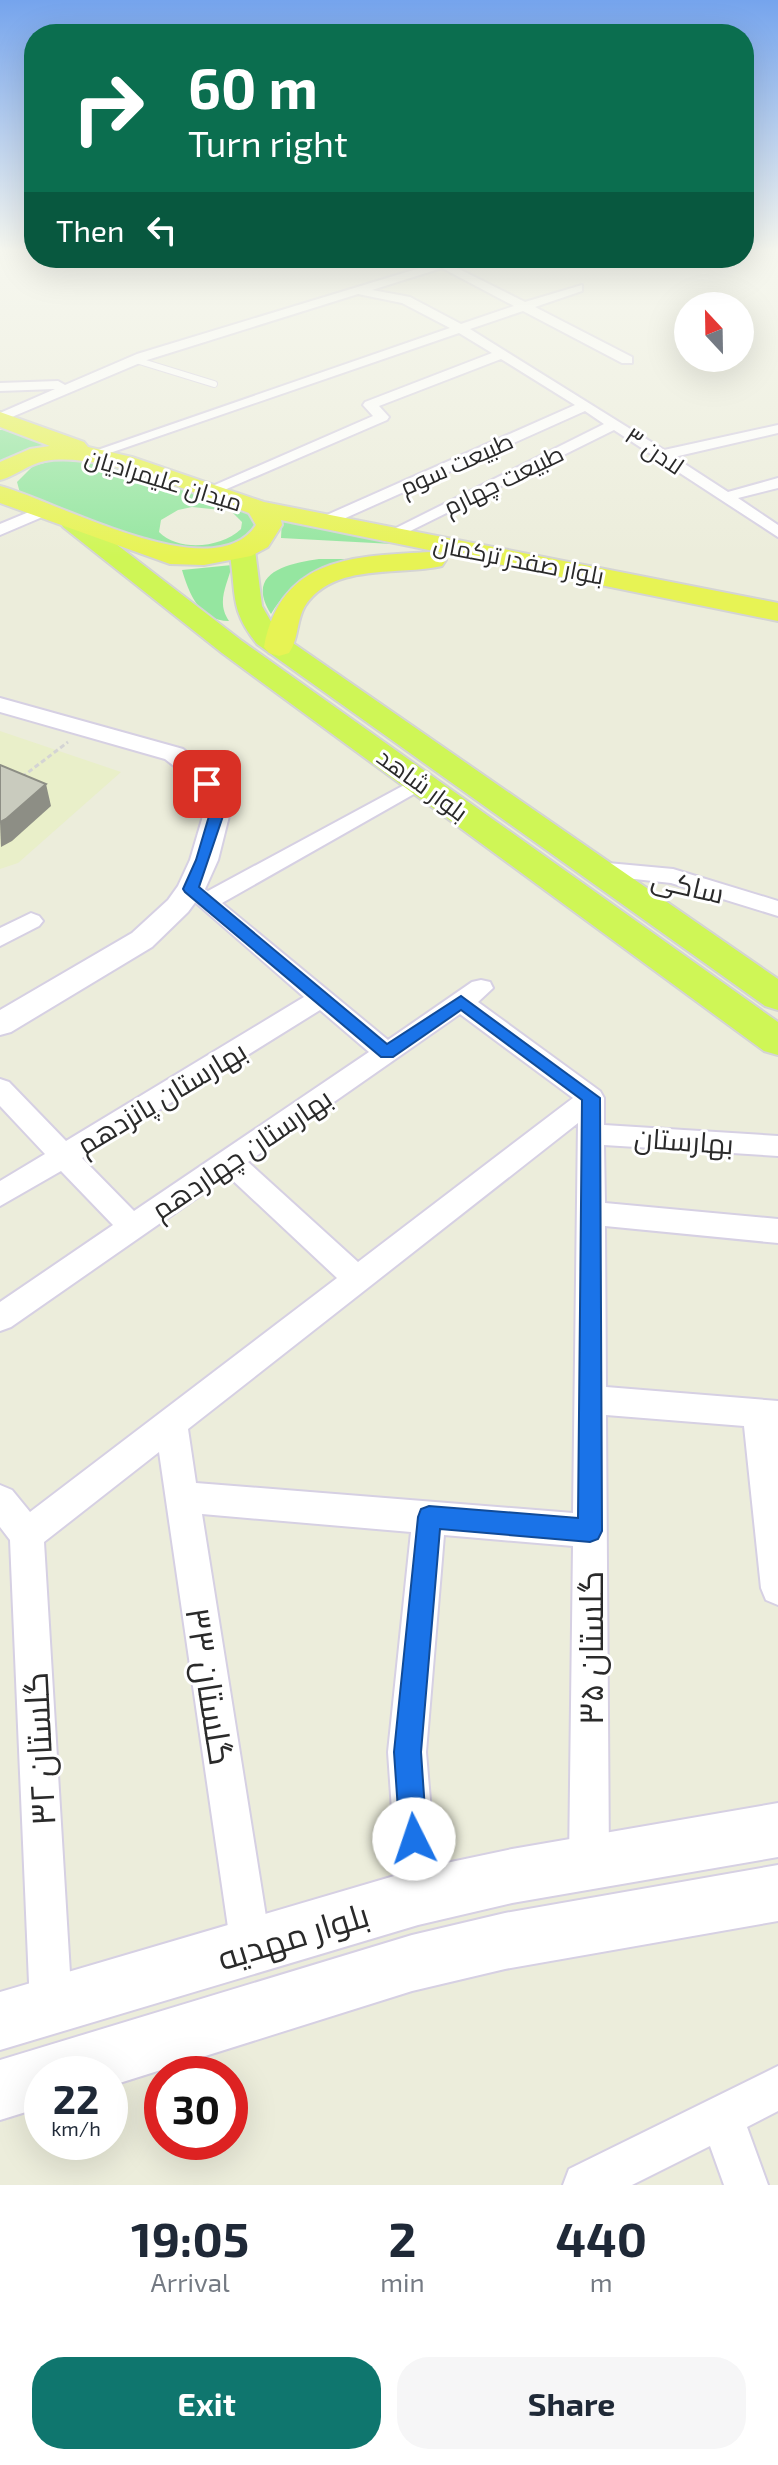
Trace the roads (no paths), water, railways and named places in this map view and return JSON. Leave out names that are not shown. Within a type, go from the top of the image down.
[{"type":"highway","points":[[0,418],[96,453]]},
{"type":"highway","name":"میدان علیمرادیان","points":[[0,473],[22,459],[43,454],[96,453],[258,508],[267,516],[269,525],[251,545],[204,557],[170,556],[41,512],[0,494]]},
{"type":"highway","name":"بلوار صفدر ترکمان","points":[[258,508],[778,612]]},
{"type":"highway","name":"بلوار صفدر ترکمان","points":[[251,545],[295,544],[432,560],[778,631]]},
{"type":"highway","points":[[279,647],[280,625],[287,606],[308,586],[363,567],[432,560]]},
{"type":"main road","points":[[0,502],[41,512]]},
{"type":"main road","name":"بلوار شاهد","points":[[72,522],[232,647],[778,1041]]},
{"type":"main road","name":"بلوار شاهد","points":[[251,545],[247,575],[248,611],[254,624],[279,647],[778,997]]},
{"type":"main road","name":"بلوار مهدیه","points":[[25,2014],[418,1897],[778,1830]]},
{"type":"main road","name":"بلوار مهدیه","points":[[111,2056],[436,1957],[505,1941],[778,1893]]},
{"type":"main road","points":[[0,2090],[24,2083]]},
{"type":"street","points":[[0,418],[81,382],[158,353]]},
{"type":"street","points":[[96,453],[383,353]]},
{"type":"street","points":[[613,353],[627,360]]},
{"type":"street","points":[[209,491],[382,417],[370,405],[502,354]]},
{"type":"street","name":"لادن ۳","points":[[502,354],[615,424],[778,532]]},
{"type":"street","points":[[0,387],[81,382]]},
{"type":"street","name":"طبیعت سوم","points":[[326,521],[585,406]]},
{"type":"street","name":"طبیعت چهارم","points":[[392,534],[615,424]]},
{"type":"street","points":[[661,455],[778,429]]},
{"type":"street","points":[[725,497],[778,483]]},
{"type":"street","points":[[0,530],[41,512]]},
{"type":"street","points":[[0,705],[174,754],[202,776],[211,793],[216,816],[204,860],[199,895]]},
{"type":"street","points":[[0,1024],[142,940],[178,906],[421,782]]},
{"type":"street","name":"ساکی","points":[[597,869],[673,876],[778,909]]},
{"type":"street","points":[[199,895],[387,1053]]},
{"type":"street","points":[[0,938],[31,921]]},
{"type":"street","name":"بهارستان چهاردهم","points":[[0,1318],[471,995],[591,1098]]},
{"type":"street","name":"بهارستان پانزدهم","points":[[0,1195],[321,998]]},
{"type":"street","points":[[0,1089],[132,1227]]},
{"type":"street","points":[[0,1501],[27,1535],[591,1098]]},
{"type":"street","name":"گلستان ۳۵","points":[[589,1863],[591,1098]]},
{"type":"street","name":"بهارستان","points":[[591,1134],[778,1146]]},
{"type":"street","points":[[229,1161],[357,1279]]},
{"type":"street","points":[[591,1213],[778,1231]]},
{"type":"street","points":[[590,1400],[768,1414],[778,1588]]},
{"type":"street","name":"گلستان ۳۳","points":[[171,1423],[251,1948]]},
{"type":"street","points":[[182,1497],[590,1531]]},
{"type":"street","points":[[418,1897],[407,1752],[429,1517]]},
{"type":"street","name":"گلستان ۳۲","points":[[25,2014],[27,1535]]},
{"type":"street","points":[[585,2185],[778,2088]]},
{"type":"street","points":[[721,2116],[746,2185]]},
{"type":"lane","points":[[136,360],[214,384]]}]
